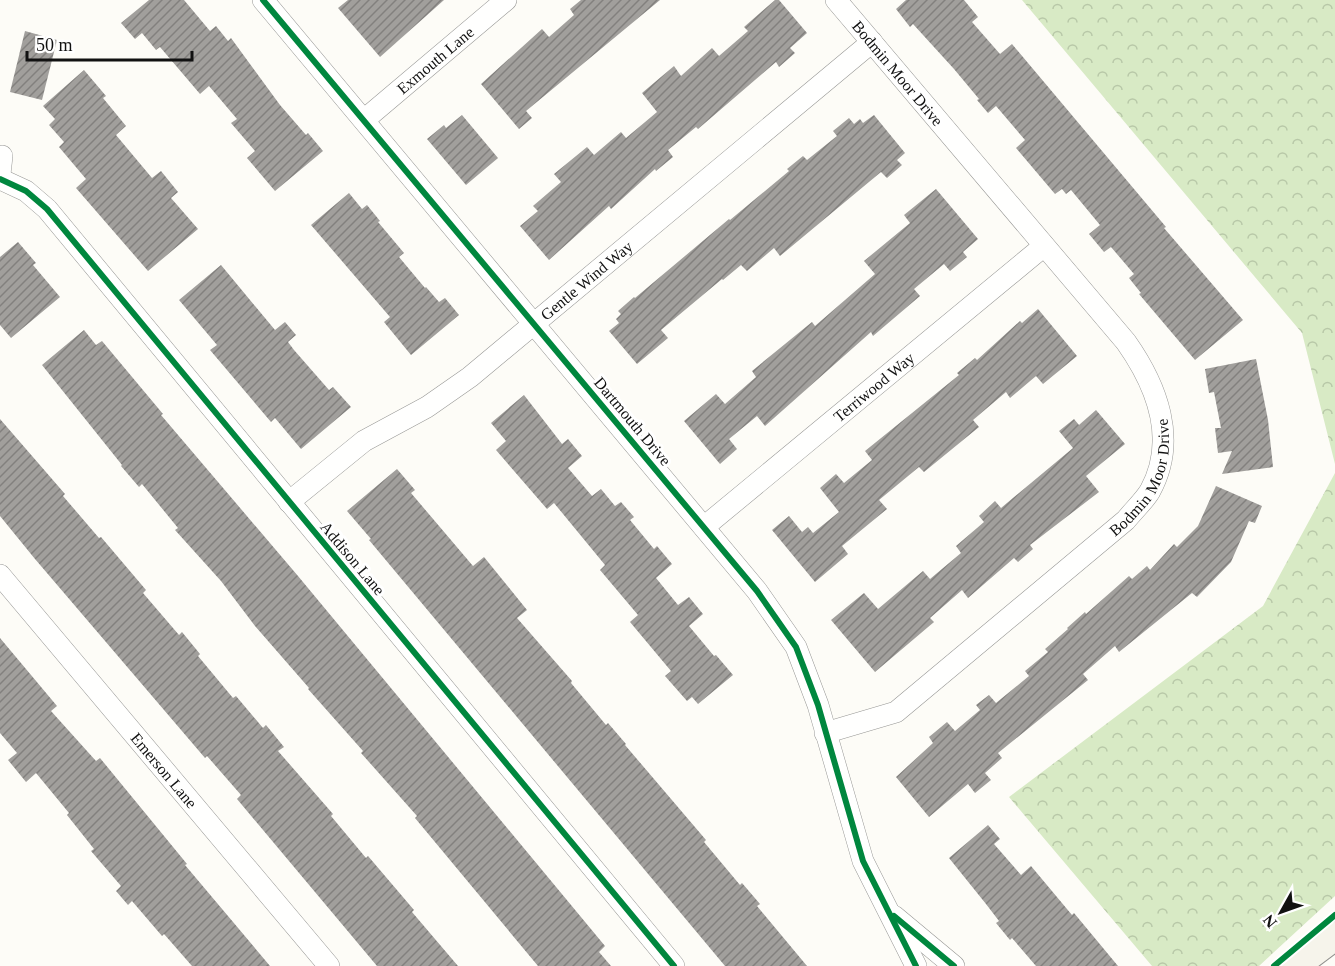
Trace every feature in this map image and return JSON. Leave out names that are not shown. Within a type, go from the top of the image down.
[{"type":"street","name":"Dartmouth Drive","points":[[263,0],[757,591],[796,647],[818,705],[863,861],[916,966]]},
{"type":"street","name":"Exmouth Lane","points":[[364,120],[506,0]]},
{"type":"street","name":"Bodmin Moor Drive","points":[[825,733],[896,712],[1126,520],[1150,491],[1162,460],[1164,428],[1155,395],[1143,365],[1126,342],[836,0]]},
{"type":"street","name":"Gentle Wind Way","points":[[288,502],[364,441],[427,407],[470,377],[872,42]]},
{"type":"street","name":"Addison Lane","points":[[0,179],[26,191],[47,209],[674,966]]},
{"type":"street","name":"Terriwood Way","points":[[704,527],[1044,246]]},
{"type":"street","name":"Emerson Lane","points":[[0,574],[329,966]]},
{"type":"street","name":"Dartmouth Drive","points":[[889,912],[954,966]]},
{"type":"street","points":[[1295,966],[1335,936]]},
{"type":"street","points":[[1327,966],[1335,957]]},
{"type":"green space","points":[[1022,0],[1335,0],[1335,464],[1302,333]]},
{"type":"green space","points":[[1335,473],[1335,896],[1259,966],[1152,966],[1009,797],[1263,606]]},
{"type":"building","points":[[149,0],[184,0],[210,31],[216,26],[228,41],[231,38],[280,105],[323,151],[275,191],[247,158],[255,151],[231,123],[237,119],[209,86],[200,94],[160,47],[156,50],[142,33],[135,39],[121,23]]},
{"type":"building","points":[[348,0],[444,0],[380,57],[338,8]]},
{"type":"building","points":[[581,0],[660,0],[526,111],[532,118],[519,129],[481,84],[542,29],[549,37],[574,15],[570,9]]},
{"type":"building","points":[[775,0],[779,0],[807,33],[790,48],[795,53],[779,67],[776,62],[698,129],[696,127],[668,150],[673,157],[656,171],[655,169],[611,209],[609,206],[549,260],[520,226],[538,211],[533,206],[561,182],[554,174],[587,147],[594,155],[621,132],[626,138],[657,112],[642,93],[674,66],[681,76],[712,48],[719,56],[748,31],[744,27]]},
{"type":"building","points":[[906,0],[964,0],[978,17],[972,22],[1000,54],[1012,44],[1243,320],[1195,360],[1139,294],[1141,293],[1129,278],[1134,274],[1111,247],[1104,252],[1089,234],[1100,225],[1071,190],[1066,194],[1062,189],[1055,194],[1016,148],[1025,140],[996,106],[988,113],[954,69],[913,24],[910,27],[896,9]]},
{"type":"building","points":[[25,31],[57,40],[42,100],[10,92]]},
{"type":"building","points":[[84,70],[106,96],[103,98],[126,126],[116,135],[152,178],[161,171],[178,192],[171,198],[198,229],[148,271],[76,188],[86,179],[59,147],[64,142],[49,125],[55,119],[43,106]]},
{"type":"building","points":[[462,115],[498,158],[466,185],[427,139],[444,125],[446,128]]},
{"type":"building","points":[[874,115],[905,153],[897,160],[902,165],[887,178],[881,172],[780,256],[774,248],[747,271],[741,265],[722,279],[661,330],[668,338],[637,364],[609,331],[619,323],[616,319],[621,314],[618,311],[789,171],[787,169],[803,156],[807,160],[837,136],[833,131],[849,118],[854,124],[860,119],[863,123]]},
{"type":"building","points":[[936,189],[978,239],[963,252],[967,257],[950,271],[944,264],[914,289],[920,296],[873,336],[871,332],[765,426],[757,416],[729,439],[737,449],[720,464],[684,421],[716,394],[725,404],[756,377],[752,371],[812,322],[815,326],[875,274],[864,261],[910,223],[904,215]]},
{"type":"building","points":[[349,193],[362,209],[367,205],[380,221],[378,222],[404,253],[399,257],[425,288],[439,302],[445,298],[459,315],[411,355],[384,322],[390,317],[311,225]]},
{"type":"building","points":[[18,242],[36,263],[33,265],[60,297],[11,338],[0,325],[0,257]]},
{"type":"building","points":[[221,265],[275,330],[285,322],[296,335],[288,342],[294,350],[329,390],[333,387],[351,407],[301,449],[275,418],[271,422],[210,350],[217,345],[179,300]]},
{"type":"building","points":[[1038,309],[1077,356],[1043,384],[1036,376],[1010,398],[1006,392],[973,420],[979,427],[924,472],[919,467],[879,500],[887,509],[842,546],[848,554],[815,582],[772,530],[789,516],[802,532],[808,527],[813,533],[839,512],[820,488],[836,474],[844,483],[872,460],[865,451],[959,375],[957,373],[975,358],[977,360],[1020,321],[1022,323]]},
{"type":"building","points":[[84,330],[96,345],[102,341],[163,414],[161,415],[298,576],[605,946],[599,952],[611,966],[538,966],[415,818],[417,816],[361,753],[363,751],[255,626],[221,581],[175,530],[178,528],[142,484],[139,487],[121,466],[42,365]]},
{"type":"building","points":[[1256,359],[1268,420],[1273,467],[1222,474],[1232,451],[1218,453],[1215,428],[1221,428],[1214,392],[1209,393],[1205,369]]},
{"type":"building","points":[[524,395],[562,444],[568,439],[582,456],[568,468],[592,496],[601,489],[615,506],[621,502],[634,517],[630,520],[654,549],[657,546],[672,564],[656,578],[678,605],[689,597],[703,614],[689,626],[733,675],[698,704],[692,697],[687,701],[665,676],[671,671],[630,622],[638,615],[600,570],[605,565],[554,503],[547,509],[496,450],[506,441],[491,423]]},
{"type":"building","points":[[1096,410],[1125,444],[1086,476],[1099,492],[1030,545],[1033,549],[1018,562],[1014,558],[968,598],[962,590],[930,618],[934,622],[875,672],[831,620],[864,593],[878,609],[923,571],[930,579],[961,553],[956,546],[984,522],[979,516],[995,501],[1001,508],[1073,448],[1059,431],[1074,419],[1079,425]]},
{"type":"building","points":[[0,419],[65,494],[63,496],[146,590],[143,593],[179,635],[182,632],[200,654],[198,656],[233,698],[236,696],[263,728],[266,725],[284,747],[278,751],[333,814],[331,816],[366,858],[368,856],[414,910],[412,912],[458,966],[377,966],[237,799],[241,795],[207,756],[205,758],[35,559],[0,516]]},
{"type":"building","points":[[397,469],[415,490],[411,493],[473,566],[484,557],[527,610],[517,618],[572,681],[571,683],[606,725],[608,723],[626,744],[706,840],[704,842],[740,885],[742,883],[760,904],[757,906],[807,966],[725,966],[369,540],[371,539],[347,511]]},
{"type":"building","points":[[1216,486],[1262,506],[1255,523],[1249,521],[1231,562],[1197,597],[1192,593],[1119,652],[1115,646],[1083,674],[1088,680],[998,753],[1002,758],[985,773],[991,780],[975,793],[968,784],[929,817],[896,777],[933,743],[929,737],[947,722],[955,731],[980,710],[976,705],[989,695],[996,703],[1029,676],[1025,671],[1048,652],[1045,649],[1085,612],[1086,614],[1129,576],[1132,579],[1147,566],[1150,570],[1174,544],[1177,547],[1198,526]]},
{"type":"building","points":[[0,638],[57,706],[51,711],[96,761],[100,758],[187,864],[185,865],[270,966],[192,966],[132,901],[128,905],[116,891],[121,886],[91,851],[94,849],[67,815],[69,813],[36,773],[26,782],[8,760],[17,753],[0,733]]},
{"type":"building","points":[[988,825],[1000,839],[994,844],[1021,875],[1031,866],[1118,966],[1036,966],[1012,938],[1010,940],[996,923],[999,921],[949,858]]},
{"type":"cycle path","points":[[263,0],[757,591],[796,647],[818,705],[863,861],[916,966]]},
{"type":"cycle path","points":[[0,179],[26,191],[47,209],[674,966]]},
{"type":"cycle path","points":[[1274,966],[1335,915]]},
{"type":"cycle path","points":[[894,916],[954,966]]}]
